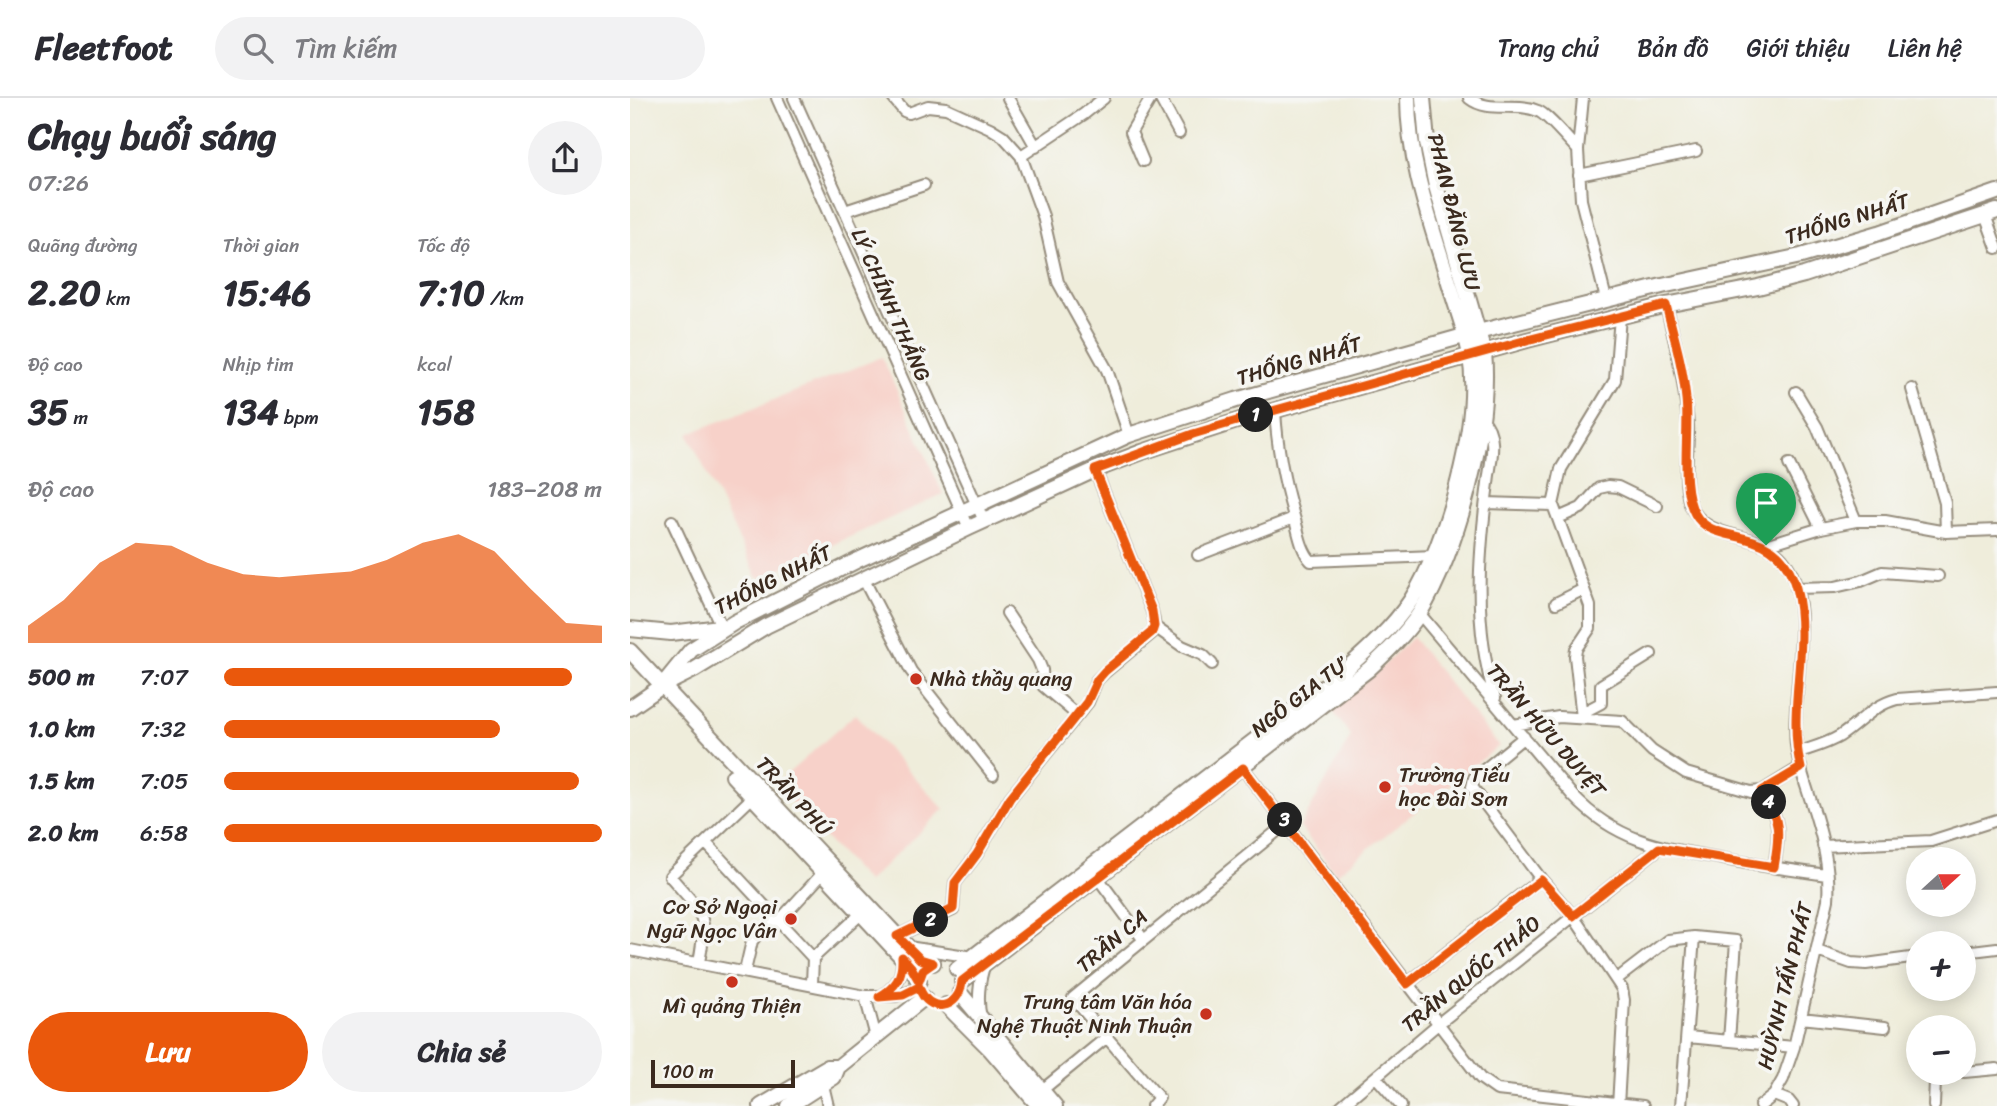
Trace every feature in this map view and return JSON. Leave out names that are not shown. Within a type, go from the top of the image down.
[{"type":"main road","name":"PHAN ĐĂNG LƯU","points":[[1408,98],[1412,145],[1422,193],[1472,334]]},
{"type":"main road","name":"PHAN ĐĂNG LƯU","points":[[1423,98],[1427,142],[1436,186],[1472,334]]},
{"type":"main road","name":"THỐNG NHẤT","points":[[658,689],[691,650],[728,625],[856,561],[1129,435],[1236,400],[1472,334],[1606,299],[1801,256],[1879,233],[1997,192]]},
{"type":"main road","name":"THỐNG NHẤT","points":[[630,708],[744,638],[863,578],[1095,470],[1193,434],[1620,316],[1774,284],[1991,213]]},
{"type":"main road","points":[[1879,233],[1884,249]]},
{"type":"main road","points":[[1662,286],[1666,305]]},
{"type":"main road","name":"NGÔ GIA TỰ","points":[[959,981],[979,960],[1175,810],[1233,755],[1386,653],[1419,613],[1454,538],[1471,475],[1482,419],[1486,377],[1472,334]]},
{"type":"main road","name":"NGÔ GIA TỰ","points":[[1175,810],[1243,768],[1322,697],[1337,677],[1373,644],[1410,601],[1445,531],[1465,446],[1477,354]]},
{"type":"main road","points":[[1236,400],[1240,420]]},
{"type":"main road","points":[[1089,452],[1095,470]]},
{"type":"main road","points":[[856,561],[863,578]]},
{"type":"main road","points":[[1410,601],[1419,613]]},
{"type":"main road","points":[[630,629],[671,633],[728,625],[744,638]]},
{"type":"main road","name":"TRẦN PHÚ","points":[[630,651],[658,689]]},
{"type":"main road","name":"TRẦN PHÚ","points":[[630,664],[658,689],[905,952],[933,963]]},
{"type":"main road","points":[[1233,755],[1243,768]]},
{"type":"main road","name":"TRẦN PHÚ","points":[[756,794],[823,873],[897,936],[921,989]]},
{"type":"main road","points":[[789,1106],[834,1077],[838,1068],[876,1037],[921,989],[923,970],[933,963],[946,963],[1038,1098]]},
{"type":"main road","points":[[921,989],[934,1005],[946,1005],[956,999],[959,981]]},
{"type":"main road","points":[[946,1005],[1038,1098],[1055,1106]]},
{"type":"main road","points":[[761,1106],[827,1067],[838,1068]]},
{"type":"street","name":"LÝ CHÍNH THẮNG","points":[[776,98],[969,528]]},
{"type":"street","name":"LÝ CHÍNH THẮNG","points":[[794,98],[984,521]]},
{"type":"street","points":[[893,98],[909,113],[928,106],[946,108],[997,132],[1021,156],[1043,216],[1058,282],[1107,370],[1129,435]]},
{"type":"street","points":[[1008,98],[1036,147]]},
{"type":"street","points":[[1021,156],[1104,98]]},
{"type":"street","points":[[1143,161],[1131,132],[1151,98]]},
{"type":"street","points":[[1160,98],[1179,133]]},
{"type":"street","points":[[1469,98],[1488,107],[1537,110],[1578,150]]},
{"type":"street","points":[[1583,98],[1578,150],[1581,200],[1606,299]]},
{"type":"street","points":[[1579,175],[1696,151]]},
{"type":"street","points":[[845,211],[924,185]]},
{"type":"street","points":[[1991,213],[1997,248]]},
{"type":"street","name":"HUỲNH TẤN PHÁT","points":[[1666,305],[1682,366],[1688,433],[1686,474],[1690,504],[1696,516],[1708,527],[1766,545],[1781,557],[1796,588],[1799,610],[1800,656],[1795,733],[1797,753],[1823,846],[1828,900],[1794,1047],[1783,1079],[1774,1095],[1760,1106]]},
{"type":"street","points":[[1582,716],[1575,661],[1576,649],[1590,628],[1591,606],[1553,505],[1561,468],[1615,380],[1620,316]]},
{"type":"street","points":[[880,329],[895,323]]},
{"type":"street","points":[[1912,389],[1945,503],[1946,532]]},
{"type":"street","points":[[1796,392],[1817,427],[1856,521]]},
{"type":"street","points":[[1275,410],[1282,476],[1306,556],[1311,561],[1434,556]]},
{"type":"street","points":[[1482,419],[1487,424],[1492,441],[1480,541],[1479,623],[1495,701]]},
{"type":"street","points":[[1790,464],[1821,528]]},
{"type":"street","points":[[897,936],[953,909],[954,889],[959,877],[977,854],[1010,798],[1087,702],[1097,680],[1152,632],[1152,611],[1095,470]]},
{"type":"street","points":[[1558,519],[1581,509],[1600,488],[1608,485],[1618,487],[1657,506]]},
{"type":"street","points":[[1486,503],[1553,505]]},
{"type":"street","points":[[1198,555],[1294,518]]},
{"type":"street","points":[[672,521],[728,625]]},
{"type":"street","points":[[1766,545],[1821,528],[1856,521],[1885,521],[1946,532],[1997,530]]},
{"type":"street","points":[[1796,588],[1835,587],[1861,581],[1882,572],[1938,576]]},
{"type":"street","points":[[863,578],[911,671],[992,775]]},
{"type":"street","points":[[1556,603],[1584,589]]},
{"type":"street","points":[[1007,613],[1038,660],[1042,670],[1043,687],[1077,715]]},
{"type":"street","name":"TRẦN HỮU DUYỆT","points":[[1419,613],[1573,796],[1593,815],[1626,835],[1659,848],[1827,876]]},
{"type":"street","points":[[1154,626],[1182,646],[1203,655],[1212,664]]},
{"type":"street","points":[[1582,716],[1601,703],[1601,685],[1651,654]]},
{"type":"street","points":[[1797,753],[1836,738],[1886,702],[1997,692]]},
{"type":"street","points":[[1514,725],[1547,717],[1582,716],[1622,720],[1652,751],[1686,774],[1751,792],[1762,791],[1801,768]]},
{"type":"street","points":[[1524,737],[1474,778],[1472,787],[1541,880],[1573,916],[1617,979],[1624,1000],[1618,1104]]},
{"type":"street","points":[[1243,768],[1480,1078],[1497,1090],[1643,1106]]},
{"type":"street","points":[[1762,791],[1777,820],[1778,844],[1774,867]]},
{"type":"street","points":[[699,962],[704,933],[702,916],[670,876],[756,794]]},
{"type":"street","points":[[1823,846],[1931,841],[1997,820]]},
{"type":"street","name":"TRẦN CA","points":[[1152,1106],[1159,1098],[1073,998],[1287,823]]},
{"type":"street","points":[[706,843],[813,958],[812,984]]},
{"type":"street","name":"TRẦN QUỐC THẢO","points":[[1340,1106],[1438,1024],[1659,848]]},
{"type":"street","points":[[745,971],[752,941],[761,930],[779,921],[823,873]]},
{"type":"street","points":[[1094,873],[1143,939]]},
{"type":"street","points":[[1407,984],[1541,880]]},
{"type":"street","points":[[813,958],[865,910]]},
{"type":"street","points":[[1617,979],[1668,940],[1694,937],[1736,941],[1729,1041]]},
{"type":"street","points":[[1681,1106],[1694,937]]},
{"type":"street","points":[[1976,950],[1997,947]]},
{"type":"street","points":[[630,950],[865,996],[903,995],[921,989]]},
{"type":"street","points":[[1816,951],[1866,964],[1906,959]]},
{"type":"street","points":[[879,997],[894,988],[900,977],[905,952],[979,960],[981,1018]]},
{"type":"street","points":[[865,996],[876,1037]]},
{"type":"street","points":[[1801,1018],[1885,1027]]},
{"type":"street","points":[[1038,1098],[1107,1037]]},
{"type":"street","points":[[1688,1037],[1794,1047]]},
{"type":"street","points":[[1976,1071],[1997,1069]]},
{"type":"street","points":[[1376,1077],[1401,1106]]},
{"type":"street","points":[[823,1085],[828,1106]]},
{"type":"street","points":[[1934,1106],[1935,1085]]},
{"type":"street","points":[[1774,1095],[1789,1101],[1793,1106]]},
{"type":"shaded area","points":[[882,357],[943,494],[758,579],[688,434]]},
{"type":"shaded area","name":"Trường Tiểu học Đài Sơn","points":[[1412,637],[1499,746],[1336,874],[1300,827],[1351,736],[1331,709],[1377,672]]},
{"type":"shaded area","points":[[855,714],[944,809],[867,882],[775,785]]},
{"type":"place","name":"Nhà thầy quang","points":[[916,679]]},
{"type":"place","name":"Trường Tiểu học Đài Sơn","points":[[1385,787]]},
{"type":"place","name":"Cơ Sở Ngoại Ngữ Ngọc Vân","points":[[791,919]]},
{"type":"place","name":"Mì quảng Thiện","points":[[732,982]]},
{"type":"place","name":"Trung tâm Văn hóa Nghệ Thuật Ninh Thuận","points":[[1206,1014]]},
{"type":"route","points":[[1666,305],[1682,366],[1688,433],[1686,474],[1690,504],[1700,522],[1708,527],[1766,545],[1781,557],[1790,571],[1799,610],[1800,656],[1795,733],[1801,768],[1762,791],[1777,820],[1778,844],[1774,867],[1659,848],[1573,916],[1541,880],[1407,984],[1243,768],[962,981],[956,999],[946,1005],[934,1005],[924,999],[919,987],[903,995],[879,997],[894,988],[900,977],[902,957],[919,981],[923,970],[933,963],[920,959],[897,936],[953,909],[955,883],[977,854],[1010,798],[1087,702],[1097,680],[1152,632],[1152,611],[1095,470],[1240,420],[1527,340],[1666,305]]}]
